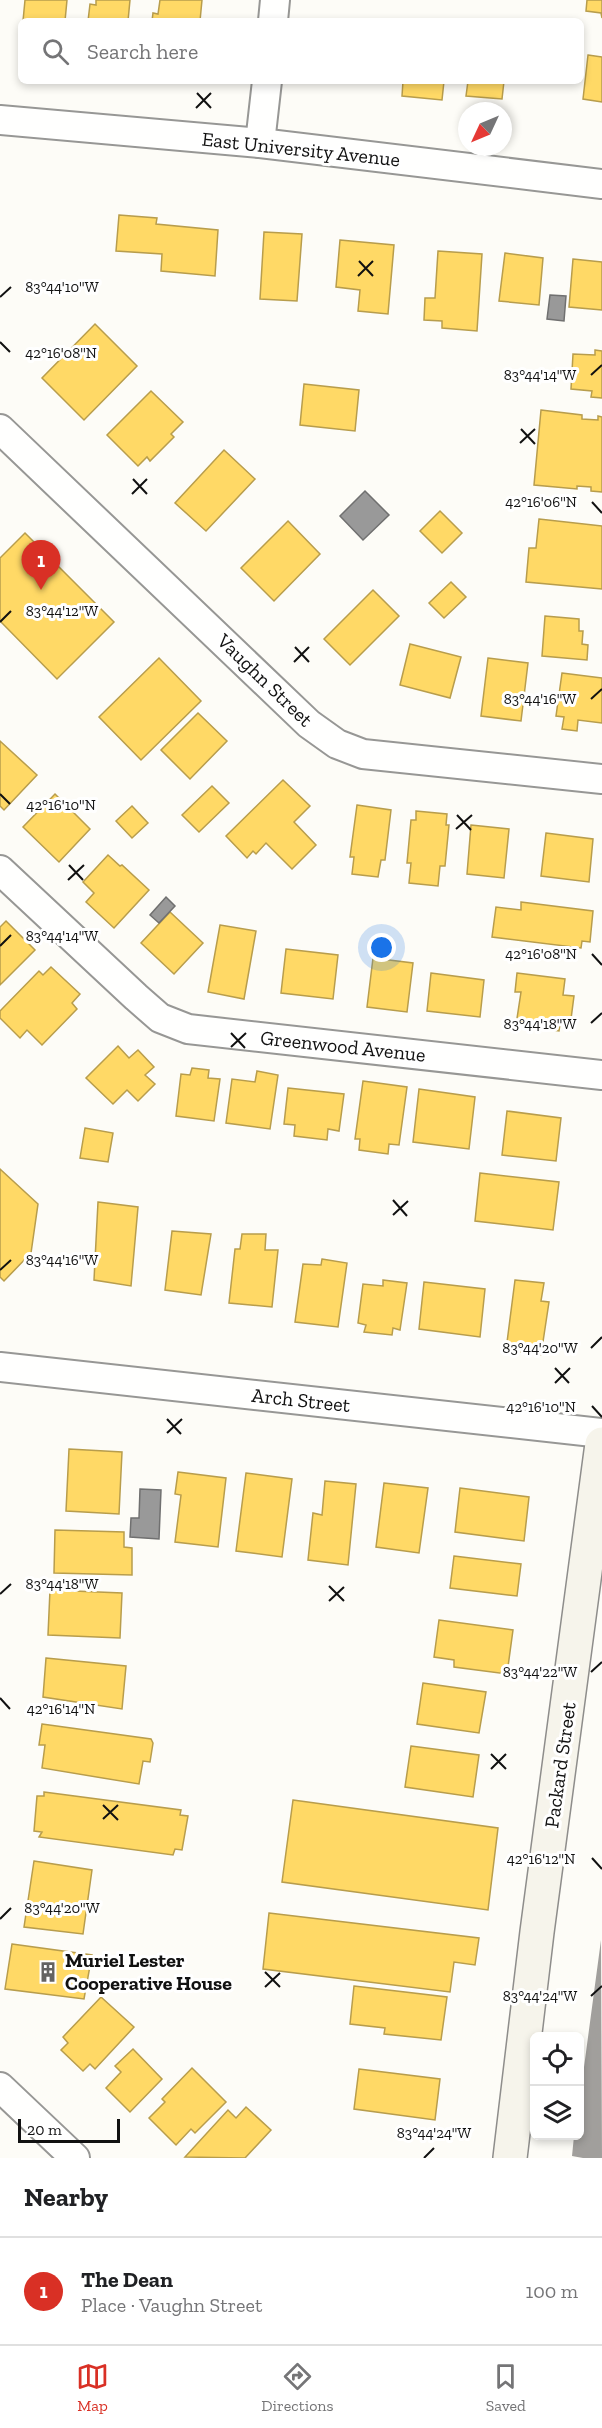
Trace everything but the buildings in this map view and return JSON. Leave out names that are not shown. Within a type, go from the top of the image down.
[{"type":"main road","name":"Packard Street","points":[[510,2158],[537,1932],[602,1444]]},
{"type":"street","points":[[273,18],[275,0]]},
{"type":"street","points":[[260,143],[267,84]]},
{"type":"street","name":"East University Avenue","points":[[0,120],[260,143],[602,184]]},
{"type":"street","name":"Vaughn Street","points":[[0,429],[309,724],[337,744],[363,754],[602,779]]},
{"type":"street","name":"Greenwood Avenue","points":[[0,870],[160,1018],[188,1029],[602,1075]]},
{"type":"street","name":"Arch Street","points":[[0,1367],[602,1433]]},
{"type":"street","points":[[0,2087],[75,2158]]},
{"type":"place","name":"The Dean","points":[[41,590]]},
{"type":"place","name":"Muriel Lester Cooperative House","points":[[48,1972]]}]
